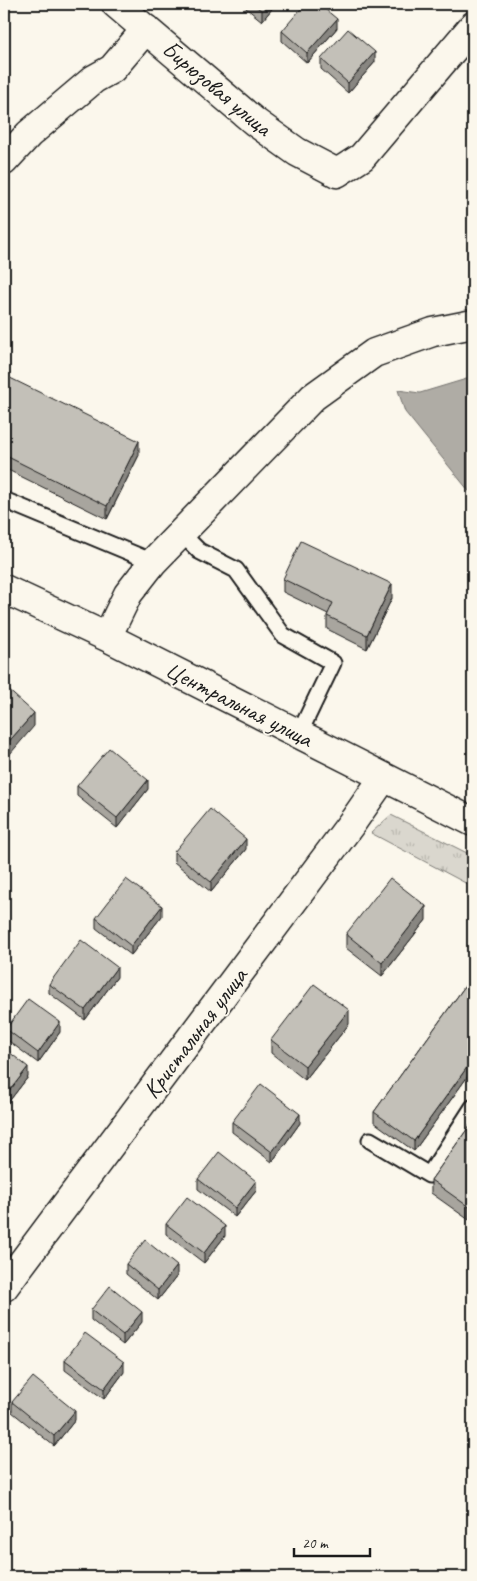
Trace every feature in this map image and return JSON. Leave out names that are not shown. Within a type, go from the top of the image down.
[{"type":"street","name":"Бирюзовая улица","points":[[116,4],[255,122],[297,152],[324,164],[337,173],[362,156],[473,26]]},
{"type":"street","points":[[4,161],[29,134],[79,91],[94,79],[112,69],[146,29]]},
{"type":"street","points":[[107,637],[128,594],[153,562],[313,397],[374,353],[433,332],[473,324]]},
{"type":"street","name":"Центральная улица","points":[[4,589],[107,637],[473,822]]},
{"type":"street","name":"Кристальная улица","points":[[4,1287],[354,820],[384,777]]},
{"type":"lane","points":[[4,500],[153,562]]},
{"type":"lane","points":[[181,533],[199,551],[236,570],[283,635],[333,663],[299,734]]},
{"type":"lane","points":[[370,1140],[429,1175],[473,1107]]},
{"type":"green space","points":[[391,815],[473,856],[473,887],[371,833]]},
{"type":"shaded area","points":[[473,377],[473,496],[405,412],[398,390],[420,393]]},
{"type":"building","points":[[253,4],[268,4],[262,11]]},
{"type":"building","points":[[305,4],[319,4],[337,19],[307,53],[282,31]]},
{"type":"building","points":[[348,29],[375,52],[348,83],[321,59]]},
{"type":"building","points":[[4,375],[139,441],[107,506],[4,455]]},
{"type":"building","points":[[301,541],[392,584],[367,635],[327,616],[333,603],[283,579]]},
{"type":"building","points":[[4,686],[34,713],[4,747]]},
{"type":"building","points":[[109,748],[148,780],[117,818],[77,786]]},
{"type":"building","points":[[210,809],[246,839],[211,882],[174,852]]},
{"type":"building","points":[[390,878],[426,906],[382,963],[346,934]]},
{"type":"building","points":[[126,879],[162,906],[131,946],[96,918]]},
{"type":"building","points":[[81,940],[117,967],[85,1010],[49,984]]},
{"type":"building","points":[[473,975],[473,1059],[414,1141],[374,1112]]},
{"type":"building","points":[[314,984],[349,1010],[305,1066],[271,1040]]},
{"type":"building","points":[[28,999],[60,1022],[38,1053],[6,1029]]},
{"type":"building","points":[[4,1048],[28,1067],[7,1094],[4,1091]]},
{"type":"building","points":[[261,1084],[300,1114],[272,1152],[232,1122]]},
{"type":"building","points":[[473,1121],[473,1201],[469,1207],[431,1180]]},
{"type":"building","points":[[219,1152],[256,1181],[235,1208],[198,1179]]},
{"type":"building","points":[[187,1197],[225,1226],[204,1253],[166,1224]]},
{"type":"building","points":[[145,1240],[177,1266],[158,1290],[126,1264]]},
{"type":"building","points":[[110,1286],[142,1312],[123,1335],[91,1310]]},
{"type":"building","points":[[85,1333],[124,1362],[104,1389],[65,1360]]},
{"type":"building","points":[[33,1377],[75,1411],[54,1436],[12,1402]]}]
